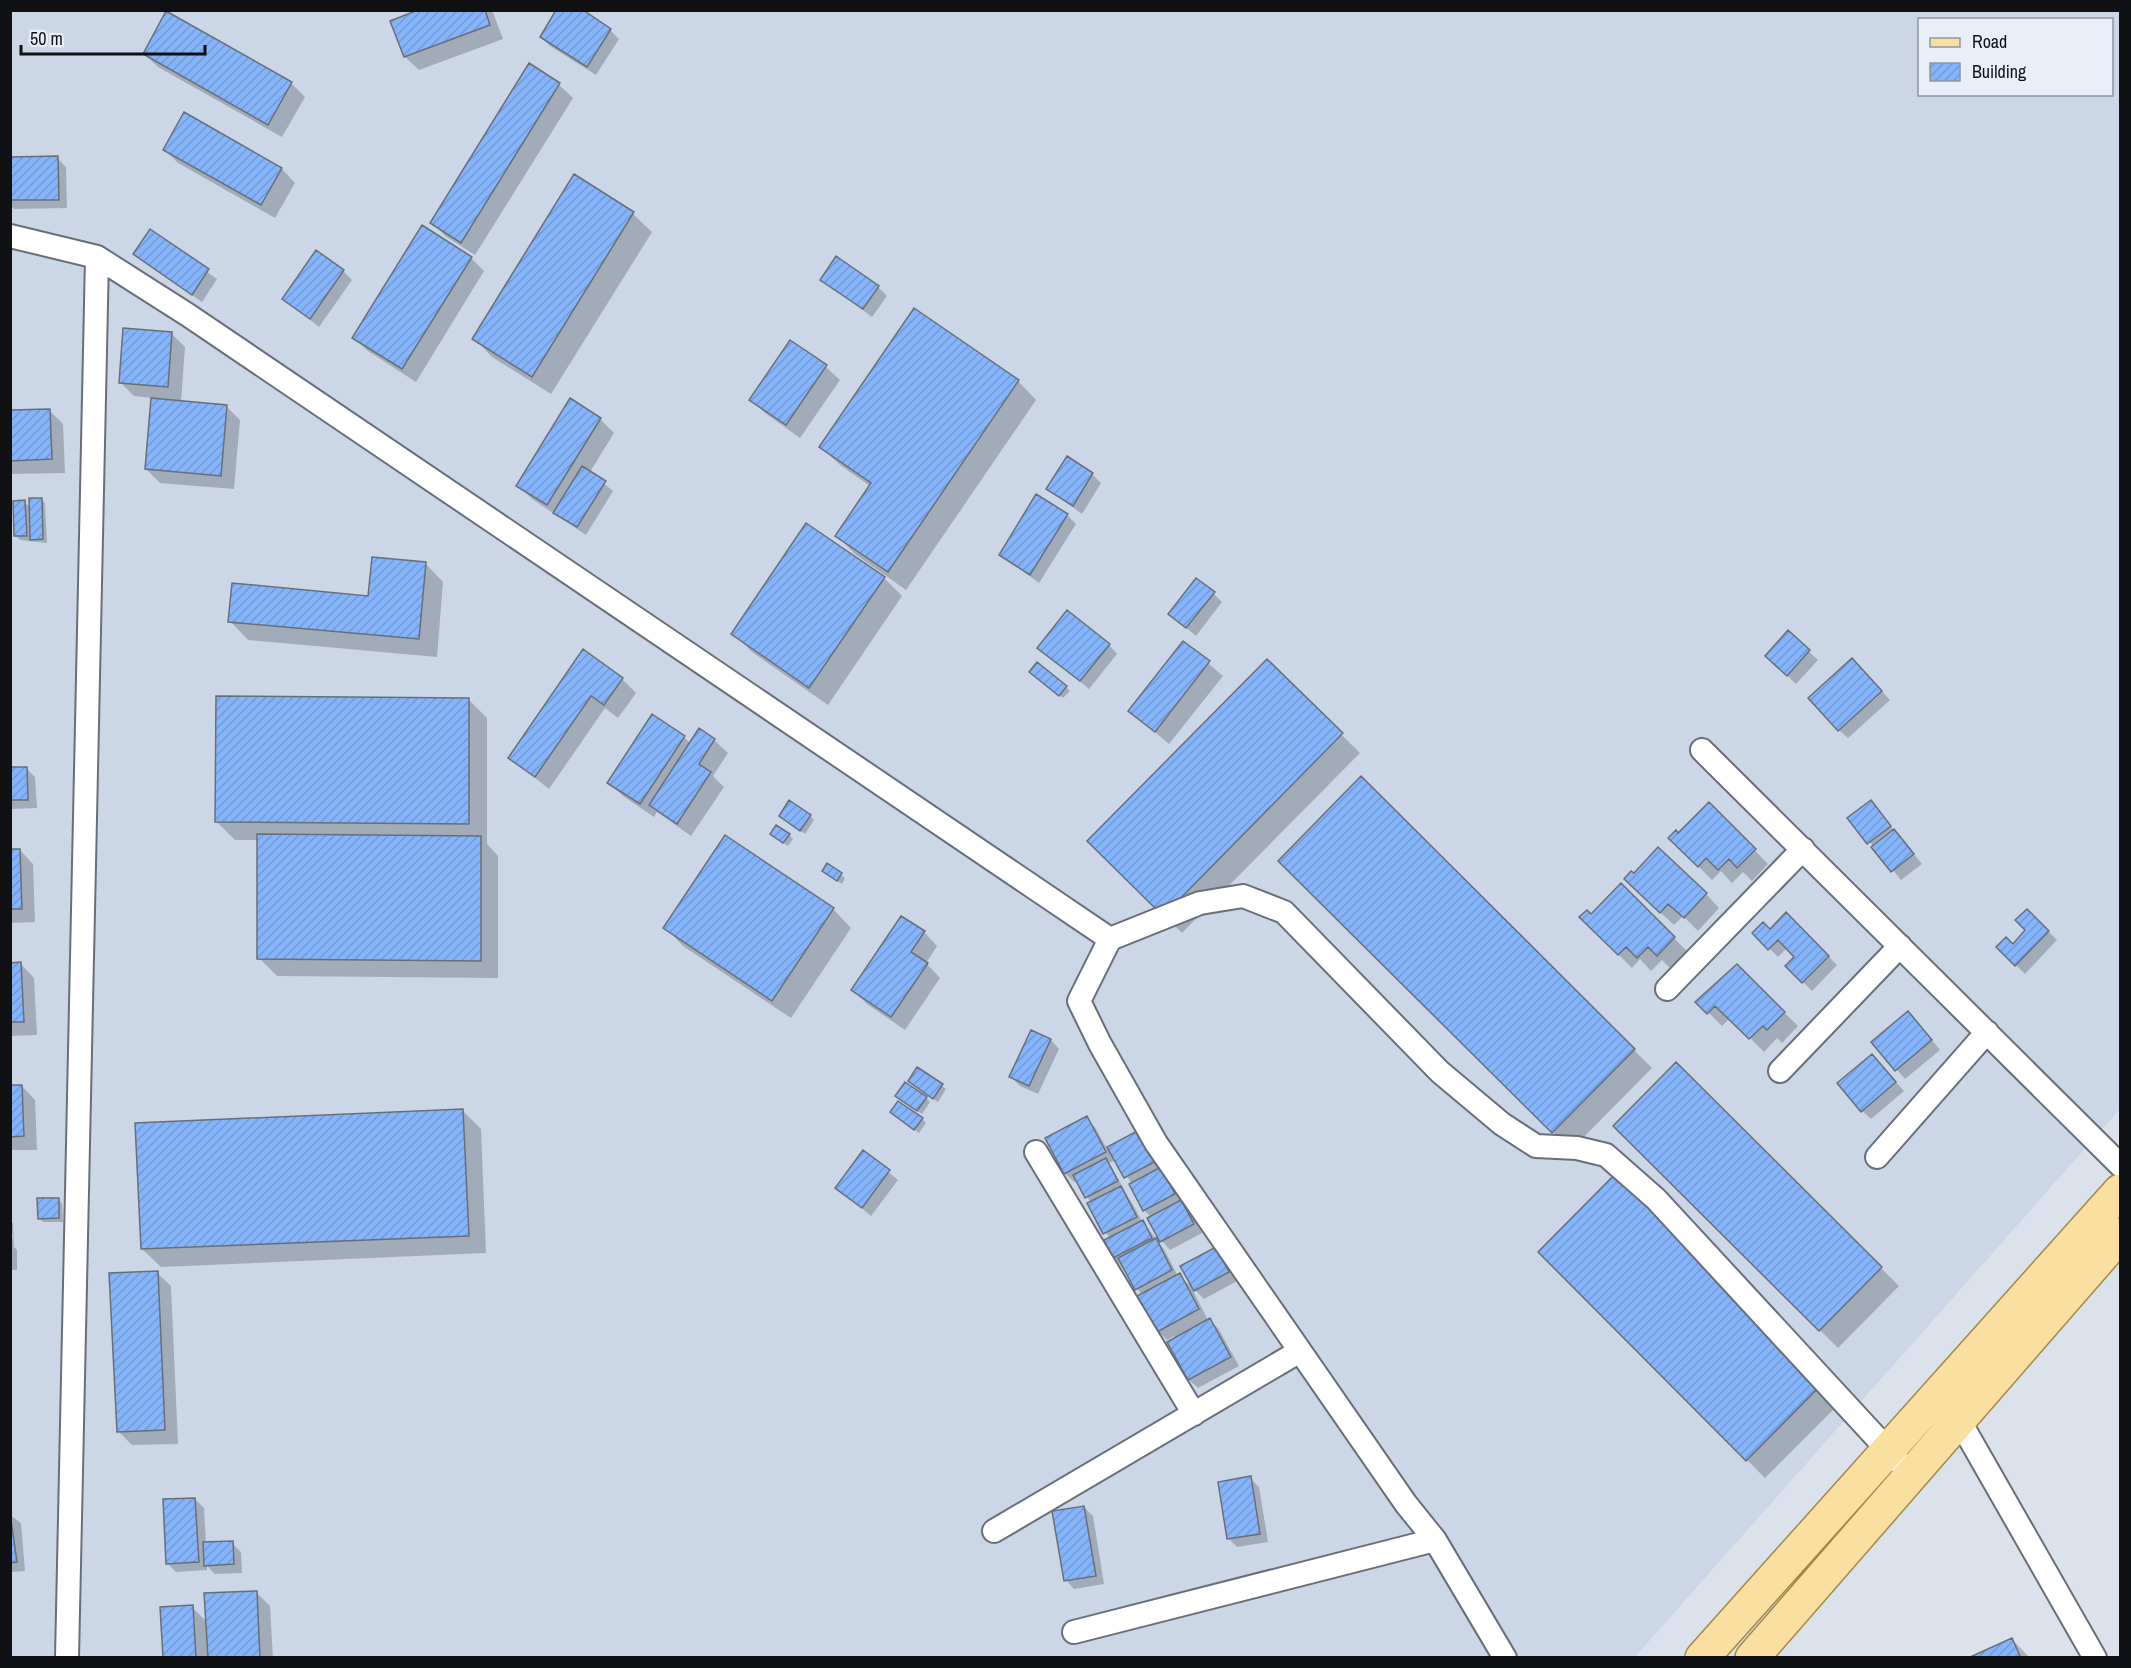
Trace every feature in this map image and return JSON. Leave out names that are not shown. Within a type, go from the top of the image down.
[{"type":"main road","points":[[1702,1658],[2121,1191]]},
{"type":"main road","points":[[1752,1658],[2121,1235]]},
{"type":"street","points":[[10,236],[97,256],[188,315],[1110,939]]},
{"type":"street","points":[[67,1658],[97,256]]},
{"type":"street","points":[[1701,750],[2121,1165]]},
{"type":"street","points":[[1667,989],[1803,849]]},
{"type":"street","points":[[1505,1658],[1435,1540],[1406,1504],[1156,1143],[1100,1044],[1079,1001],[1110,939],[1200,903],[1243,896],[1284,912],[1440,1072],[1502,1124],[1536,1146],[1576,1148],[1606,1155],[1656,1199],[1911,1475]]},
{"type":"street","points":[[1780,1071],[1900,946]]},
{"type":"street","points":[[1877,1157],[1987,1032]]},
{"type":"street","points":[[1036,1152],[1194,1414]]},
{"type":"street","points":[[994,1531],[1300,1351]]},
{"type":"street","points":[[1959,1420],[2095,1658]]},
{"type":"street","points":[[1074,1632],[1435,1540]]},
{"type":"shaded area","points":[[11,11],[2120,11],[2120,1109],[1635,1657],[11,1658]]},
{"type":"building","points":[[418,10],[485,10],[490,25],[404,57],[390,21]]},
{"type":"building","points":[[556,10],[583,10],[611,29],[587,67],[540,37]]},
{"type":"building","points":[[166,11],[292,82],[268,125],[143,54]]},
{"type":"building","points":[[529,63],[560,83],[461,243],[430,223]]},
{"type":"building","points":[[184,112],[282,168],[261,205],[163,150]]},
{"type":"building","points":[[58,156],[59,200],[10,200],[10,157]]},
{"type":"building","points":[[574,174],[634,212],[532,377],[472,339]]},
{"type":"building","points":[[422,225],[472,257],[402,369],[352,338]]},
{"type":"building","points":[[150,229],[209,269],[192,295],[133,254]]},
{"type":"building","points":[[316,250],[344,270],[310,319],[282,299]]},
{"type":"building","points":[[836,256],[879,286],[863,309],[820,280]]},
{"type":"building","points":[[914,308],[1019,380],[888,572],[835,536],[871,483],[819,447]]},
{"type":"building","points":[[123,328],[172,332],[168,387],[119,383]]},
{"type":"building","points":[[790,340],[827,365],[786,425],[749,400]]},
{"type":"building","points":[[151,398],[227,405],[221,476],[145,469]]},
{"type":"building","points":[[570,398],[601,418],[547,505],[516,486]]},
{"type":"building","points":[[50,409],[52,459],[10,461],[10,410]]},
{"type":"building","points":[[1067,456],[1093,473],[1073,506],[1046,489]]},
{"type":"building","points":[[582,466],[606,481],[577,527],[553,513]]},
{"type":"building","points":[[1036,494],[1068,514],[1030,575],[999,555]]},
{"type":"building","points":[[29,498],[42,498],[43,539],[30,540]]},
{"type":"building","points":[[25,500],[27,536],[14,536],[13,501]]},
{"type":"building","points":[[806,523],[885,577],[809,688],[731,634]]},
{"type":"building","points":[[372,557],[426,562],[419,639],[228,622],[232,583],[368,596]]},
{"type":"building","points":[[1196,578],[1215,592],[1186,628],[1168,614]]},
{"type":"building","points":[[1067,610],[1110,644],[1080,681],[1037,648]]},
{"type":"building","points":[[1788,630],[1810,650],[1787,676],[1765,656]]},
{"type":"building","points":[[1183,641],[1210,661],[1155,732],[1128,711]]},
{"type":"building","points":[[583,649],[623,678],[604,705],[591,696],[535,777],[508,758]]},
{"type":"building","points":[[1852,658],[1882,691],[1838,731],[1808,698]]},
{"type":"building","points":[[1267,659],[1343,733],[1163,916],[1087,841]]},
{"type":"building","points":[[1037,662],[1067,686],[1059,696],[1029,672]]},
{"type":"building","points":[[216,696],[469,698],[469,824],[215,822]]},
{"type":"building","points":[[652,714],[685,736],[640,804],[607,783]]},
{"type":"building","points":[[699,728],[715,739],[699,764],[711,772],[677,824],[649,805]]},
{"type":"building","points":[[10,767],[27,767],[28,800],[10,800]]},
{"type":"building","points":[[1361,776],[1635,1049],[1552,1133],[1278,861]]},
{"type":"building","points":[[789,800],[811,815],[800,831],[779,816]]},
{"type":"building","points":[[1871,800],[1891,826],[1867,844],[1847,818]]},
{"type":"building","points":[[1709,802],[1756,849],[1737,868],[1729,859],[1718,870],[1706,858],[1698,867],[1668,838],[1676,830],[1678,833]]},
{"type":"building","points":[[776,825],[790,834],[783,843],[770,834]]},
{"type":"building","points":[[1894,829],[1914,854],[1891,872],[1871,847]]},
{"type":"building","points":[[257,834],[481,836],[481,961],[257,959]]},
{"type":"building","points":[[725,835],[834,908],[772,1001],[663,928]]},
{"type":"building","points":[[1658,847],[1707,893],[1684,918],[1668,904],[1660,913],[1624,879],[1631,871],[1634,873]]},
{"type":"building","points":[[10,849],[20,849],[22,909],[10,909]]},
{"type":"building","points":[[827,863],[842,873],[837,881],[822,871]]},
{"type":"building","points":[[1621,883],[1675,937],[1657,956],[1648,947],[1637,958],[1626,947],[1618,955],[1579,917],[1587,910],[1591,914]]},
{"type":"building","points":[[2027,909],[2049,931],[2015,966],[1996,947],[2006,937],[2013,944],[2025,930],[2015,920]]},
{"type":"building","points":[[1786,912],[1829,956],[1802,983],[1785,966],[1794,957],[1778,940],[1768,950],[1752,933],[1763,922],[1770,929]]},
{"type":"building","points":[[901,916],[925,931],[911,952],[928,963],[891,1017],[851,990]]},
{"type":"building","points":[[21,962],[24,1022],[10,1022],[10,963]]},
{"type":"building","points":[[1737,964],[1785,1012],[1767,1030],[1763,1026],[1749,1039],[1715,1006],[1707,1014],[1695,1002]]},
{"type":"building","points":[[1908,1011],[1932,1040],[1895,1071],[1871,1042]]},
{"type":"building","points":[[1031,1030],[1051,1039],[1029,1086],[1009,1077]]},
{"type":"building","points":[[1872,1054],[1896,1082],[1861,1112],[1837,1083]]},
{"type":"building","points":[[1676,1062],[1882,1267],[1819,1331],[1613,1126]]},
{"type":"building","points":[[917,1067],[943,1084],[933,1099],[908,1081]]},
{"type":"building","points":[[905,1082],[927,1097],[917,1111],[895,1096]]},
{"type":"building","points":[[10,1085],[22,1085],[24,1136],[10,1137]]},
{"type":"building","points":[[898,1101],[923,1118],[914,1130],[890,1112]]},
{"type":"building","points":[[463,1109],[469,1236],[141,1249],[135,1123]]},
{"type":"building","points":[[1087,1116],[1106,1152],[1064,1174],[1045,1138]]},
{"type":"building","points":[[1141,1129],[1158,1160],[1124,1178],[1107,1147]]},
{"type":"building","points":[[863,1150],[890,1170],[862,1208],[835,1188]]},
{"type":"building","points":[[1106,1158],[1118,1181],[1085,1198],[1073,1175]]},
{"type":"building","points":[[1161,1167],[1175,1194],[1143,1211],[1129,1184]]},
{"type":"building","points":[[1620,1169],[1828,1378],[1746,1461],[1538,1252]]},
{"type":"building","points":[[1121,1186],[1137,1217],[1103,1234],[1087,1203]]},
{"type":"building","points":[[37,1198],[59,1198],[59,1218],[38,1219]]},
{"type":"building","points":[[1181,1200],[1194,1224],[1160,1242],[1147,1218]]},
{"type":"building","points":[[1143,1220],[1152,1238],[1113,1258],[1104,1240]]},
{"type":"building","points":[[1156,1238],[1172,1270],[1135,1290],[1118,1258]]},
{"type":"building","points":[[1216,1247],[1229,1272],[1194,1291],[1180,1266]]},
{"type":"building","points":[[158,1271],[165,1430],[117,1432],[109,1273]]},
{"type":"building","points":[[1180,1273],[1199,1309],[1157,1332],[1137,1296]]},
{"type":"building","points":[[1210,1318],[1231,1357],[1188,1380],[1167,1342]]},
{"type":"building","points":[[1251,1476],[1260,1534],[1227,1539],[1218,1482]]},
{"type":"building","points":[[195,1498],[199,1562],[166,1564],[163,1499]]},
{"type":"building","points":[[1084,1506],[1096,1576],[1064,1581],[1052,1511]]},
{"type":"building","points":[[10,1513],[17,1562],[10,1563]]},
{"type":"building","points":[[233,1541],[234,1564],[204,1566],[203,1542]]},
{"type":"building","points":[[257,1591],[260,1658],[208,1658],[204,1593]]},
{"type":"building","points":[[193,1605],[196,1658],[163,1658],[160,1607]]},
{"type":"building","points":[[2012,1638],[2021,1658],[1968,1658]]}]
